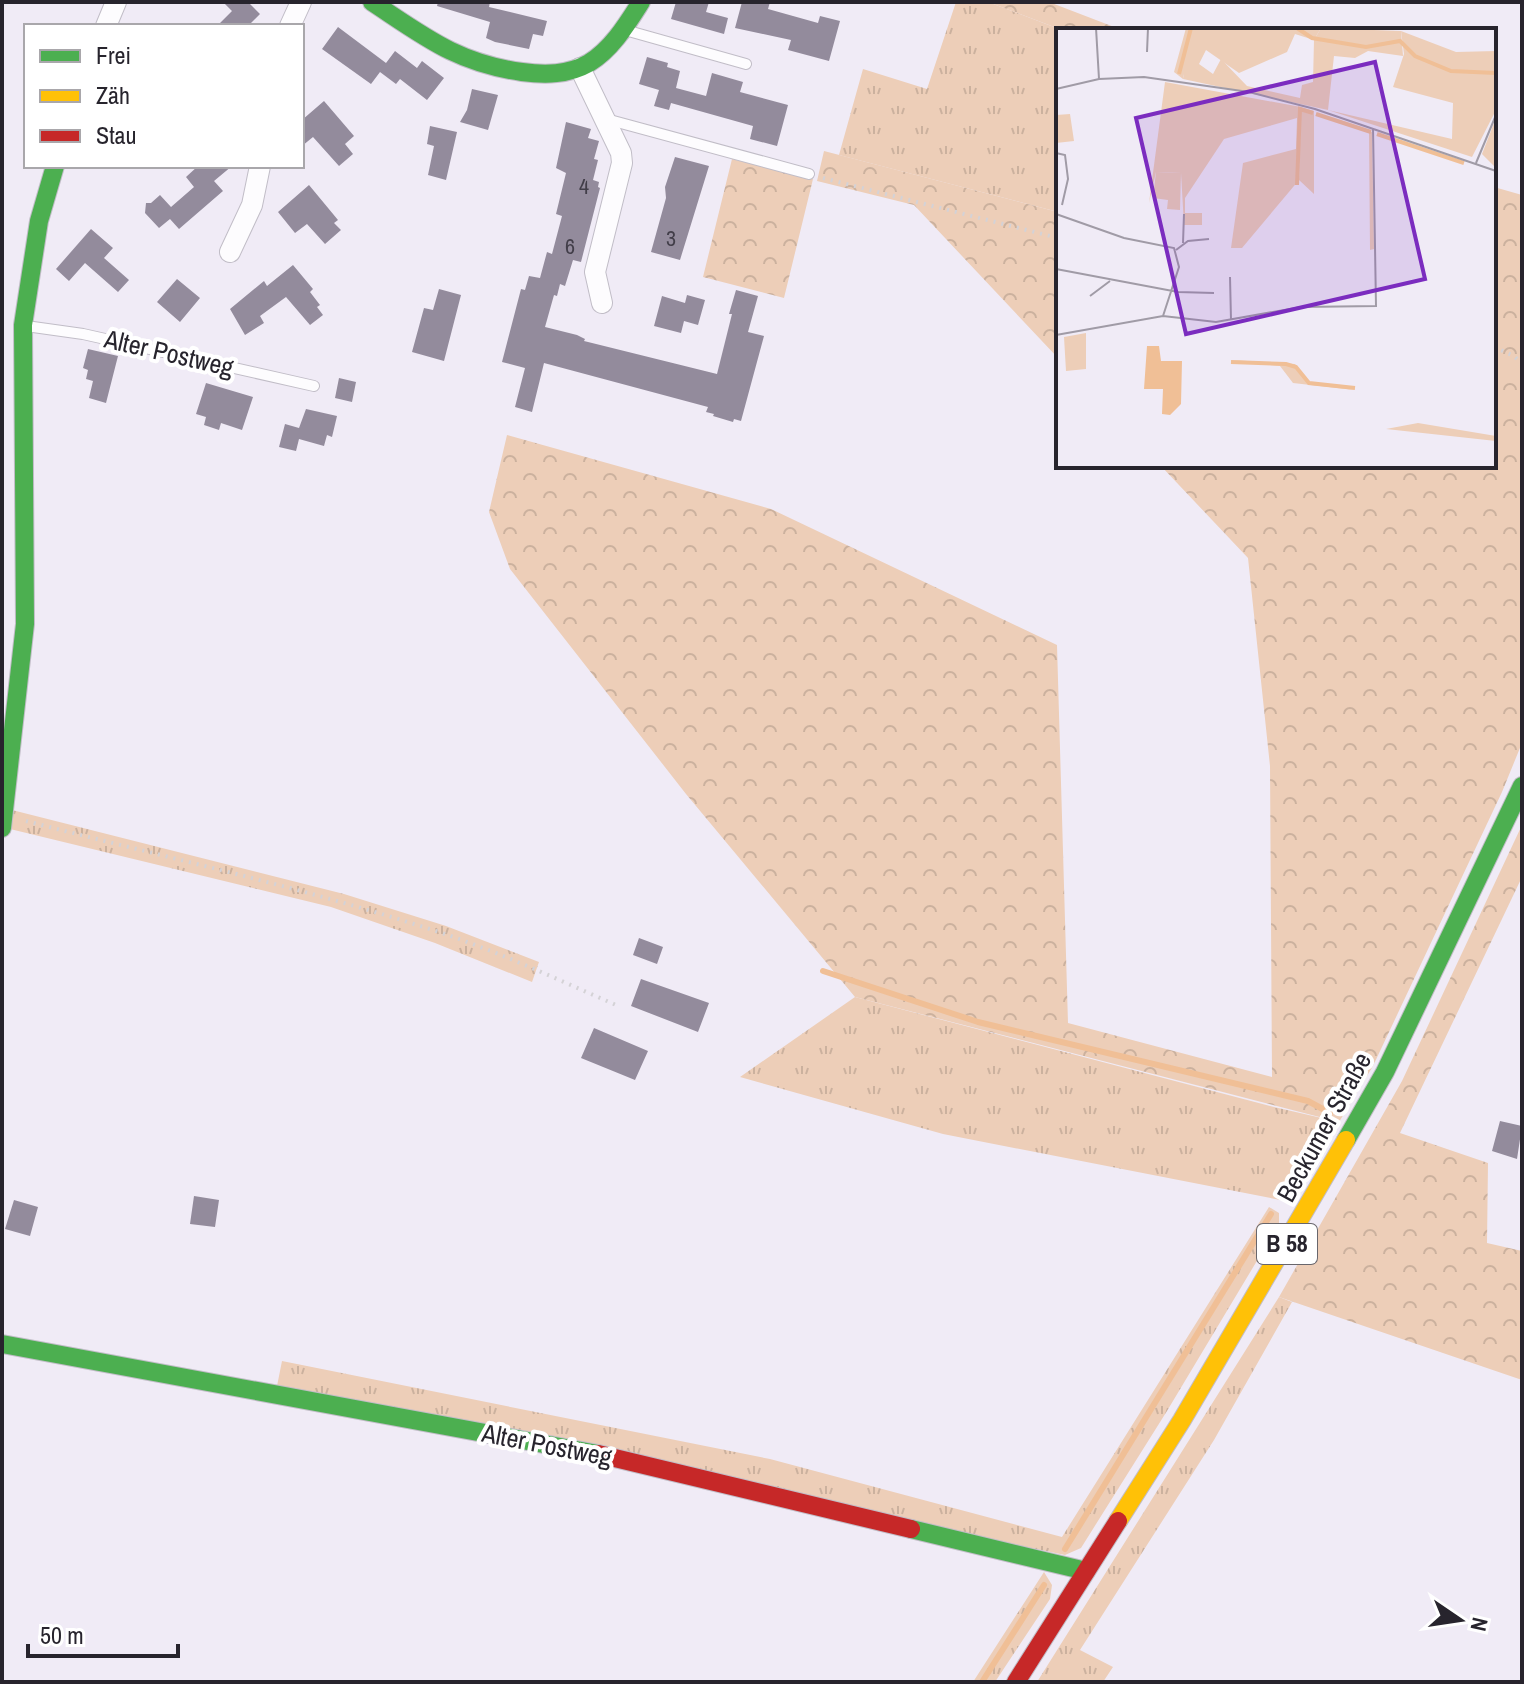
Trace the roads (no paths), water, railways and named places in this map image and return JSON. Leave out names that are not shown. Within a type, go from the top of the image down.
[{"type":"street","points":[[107,24],[116,2]]},
{"type":"street","points":[[291,24],[301,2]]},
{"type":"street","points":[[372,2],[459,57],[537,76],[580,68],[612,45],[641,2]]},
{"type":"street","points":[[580,68],[621,153],[622,163],[595,272],[602,303]]},
{"type":"street","points":[[3,822],[25,624],[23,325],[39,221],[54,168]]},
{"type":"street","points":[[230,252],[252,205],[260,168]]},
{"type":"street","name":"Beckumer Straße","points":[[1016,1682],[1276,1263],[1377,1086],[1522,786]]},
{"type":"street","name":"Alter Postweg","points":[[2,1344],[564,1446],[1086,1571]]},
{"type":"lane","points":[[624,30],[746,64]]},
{"type":"lane","points":[[604,118],[809,174]]},
{"type":"lane","name":"Alter Postweg","points":[[23,325],[83,334],[314,386]]},
{"type":"waterway","points":[[823,971],[978,1022],[1308,1101],[1330,1113],[1284,1194]]},
{"type":"waterway","points":[[1065,1549],[1271,1214]]},
{"type":"waterway","points":[[982,1682],[1044,1585]]}]
